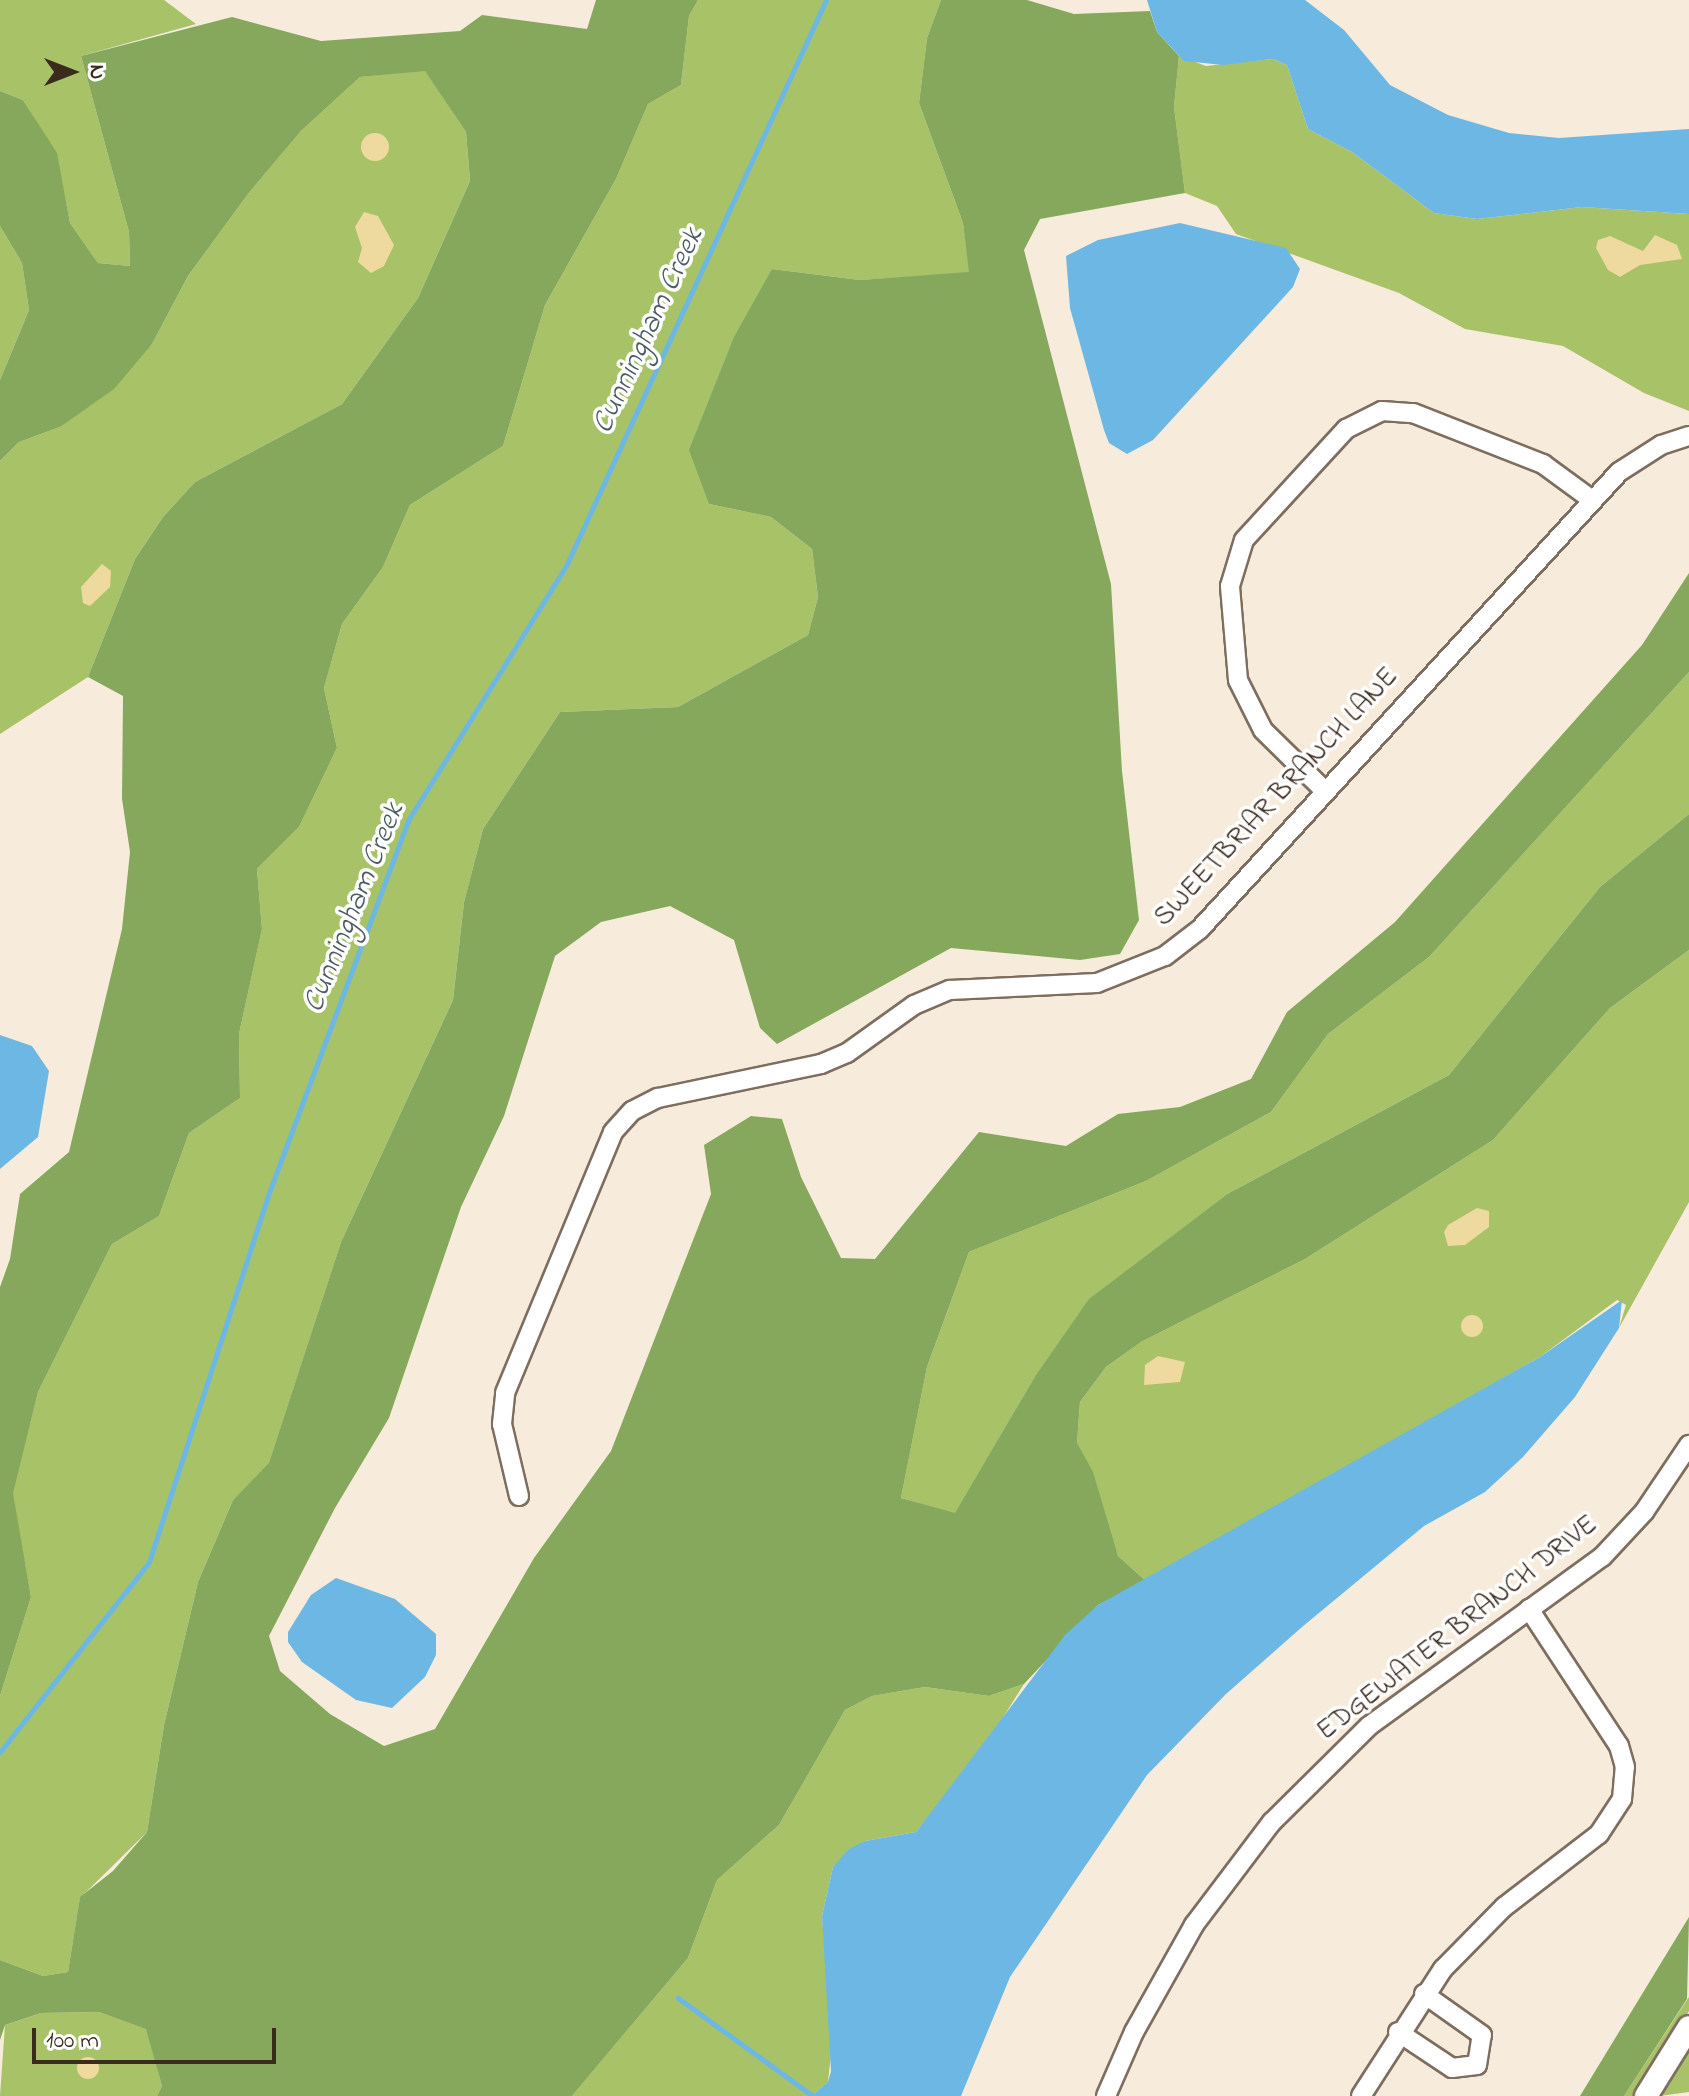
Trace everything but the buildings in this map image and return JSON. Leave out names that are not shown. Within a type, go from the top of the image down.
[{"type":"street","points":[[1326,792],[1263,730],[1238,680],[1230,586],[1244,540],[1346,429],[1382,411],[1413,413],[1543,464],[1592,500]]},
{"type":"street","name":"SWEETBRIAR BRANCH LANE","points":[[519,1496],[502,1424],[505,1393],[613,1132],[632,1111],[658,1098],[821,1064],[859,1046],[914,1005],[950,990],[1097,983],[1152,963],[1200,929],[1592,500],[1639,457],[1689,436]]},
{"type":"street","name":"EDGEWATER BRANCH DRIVE","points":[[1106,2096],[1134,2032],[1194,1925],[1272,1822],[1369,1726],[1611,1549],[1682,1470],[1689,1445]]},
{"type":"street","points":[[1361,2096],[1424,1994],[1504,1907],[1607,1826],[1622,1799],[1625,1767],[1619,1746],[1529,1609]]},
{"type":"street","points":[[1398,2032],[1452,2068],[1477,2065],[1482,2035],[1424,1994]]},
{"type":"street","points":[[1646,2096],[1689,2027]]},
{"type":"green space","points":[[0,0],[164,0],[196,24],[81,56],[129,232],[130,266],[98,263],[70,223],[56,153],[23,100],[0,91]]},
{"type":"green space","points":[[596,0],[698,0],[689,16],[681,85],[648,104],[616,179],[545,305],[503,446],[410,505],[383,567],[342,624],[324,688],[337,748],[299,827],[257,869],[262,929],[239,1034],[240,1098],[189,1133],[159,1216],[112,1244],[38,1392],[13,1493],[31,1597],[0,1696],[0,1287],[10,1259],[20,1194],[69,1152],[122,929],[130,852],[122,799],[123,696],[88,677],[135,559],[163,517],[195,482],[342,404],[418,298],[470,181],[466,132],[425,71],[360,77],[301,131],[248,194],[188,276],[152,344],[114,389],[60,427],[19,442],[0,461],[0,380],[29,310],[22,263],[0,226],[0,91],[23,100],[57,153],[70,223],[98,263],[130,266],[129,232],[81,56],[232,17],[321,41],[460,31],[482,15],[587,29]]},
{"type":"green space","points":[[698,0],[941,0],[927,38],[919,103],[963,223],[970,273],[860,280],[772,269],[709,504],[771,517],[812,549],[818,597],[808,635],[678,707],[560,712],[483,829],[464,902],[453,1000],[341,1242],[269,1464],[233,1500],[198,1582],[164,1725],[147,1832],[80,1898],[68,1972],[43,1976],[0,1960],[0,1696],[31,1597],[12,1493],[38,1392],[112,1244],[159,1216],[189,1133],[240,1098],[239,1034],[262,929],[257,869],[299,827],[337,748],[324,688],[342,624],[383,567],[410,505],[503,446],[545,305],[616,179],[648,104],[681,85],[689,16]]},
{"type":"green space","points":[[941,0],[1027,0],[1074,14],[1150,11],[1157,32],[1179,56],[1174,107],[1185,193],[1040,219],[1024,250],[1111,584],[1122,771],[1139,920],[1120,954],[1080,960],[951,948],[777,1044],[760,1028],[734,940],[670,906],[601,922],[555,956],[504,1116],[461,1207],[389,1418],[335,1508],[269,1636],[280,1671],[330,1714],[384,1746],[435,1729],[534,1558],[611,1451],[711,1194],[704,1145],[751,1116],[782,1119],[801,1177],[841,1258],[875,1259],[979,1132],[1066,1146],[1118,1114],[1180,1107],[1251,1079],[1287,1012],[1395,922],[1642,645],[1689,573],[1689,672],[1429,957],[1328,1034],[1271,1112],[1146,1181],[969,1252],[927,1367],[901,1498],[955,1513],[1034,1378],[1089,1299],[1229,1193],[1449,1075],[1600,887],[1689,814],[1689,950],[1610,1008],[1493,1140],[1305,1259],[1141,1342],[1106,1367],[1080,1402],[1077,1443],[1093,1472],[1118,1556],[1146,1581],[1098,1605],[1024,1684],[989,1696],[925,1687],[872,1696],[845,1710],[779,1825],[717,1880],[688,1958],[572,2096],[157,2096],[162,2086],[146,2029],[99,2012],[41,2013],[5,2025],[0,2040],[0,1960],[43,1976],[68,1972],[80,1897],[113,1871],[147,1832],[164,1725],[198,1582],[233,1500],[269,1463],[341,1242],[453,1000],[464,902],[483,829],[560,712],[678,707],[808,635],[818,597],[812,549],[771,517],[709,504],[689,450],[734,337],[772,269],[860,280],[969,272],[963,223],[919,103],[927,38]]},
{"type":"green space","points":[[1179,56],[1206,66],[1273,59],[1287,65],[1308,129],[1352,152],[1434,213],[1477,219],[1582,207],[1689,214],[1689,411],[1644,393],[1563,346],[1465,329],[1399,293],[1236,234],[1217,206],[1185,193],[1174,107]]},
{"type":"green space","points":[[425,70],[466,132],[470,181],[418,298],[342,404],[195,482],[163,517],[135,559],[88,677],[0,734],[0,461],[19,442],[60,427],[152,344],[188,276],[248,194],[301,131],[360,77]]},
{"type":"green space","points":[[0,226],[22,263],[29,310],[0,380]]},
{"type":"green space","points":[[1689,672],[1689,814],[1600,887],[1449,1075],[1229,1193],[1034,1378],[955,1514],[901,1498],[927,1367],[969,1252],[1146,1181],[1271,1112],[1328,1034],[1429,957]]},
{"type":"green space","points":[[1689,950],[1689,1202],[1619,1328],[1626,1305],[1617,1300],[1540,1357],[1146,1581],[1118,1556],[1077,1443],[1080,1402],[1106,1367],[1141,1342],[1305,1259],[1493,1140],[1610,1008]]},
{"type":"green space","points":[[1024,1684],[987,1743],[916,1832],[865,1841],[833,1867],[822,1916],[832,2045],[828,2082],[811,2096],[572,2096],[688,1958],[717,1880],[779,1825],[845,1710],[872,1696],[925,1687],[989,1696]]},
{"type":"green space","points":[[1689,1917],[1687,1999],[1624,2096],[1580,2096]]},
{"type":"green space","points":[[1689,1997],[1689,2011],[1634,2096],[1624,2096]]},
{"type":"green space","points":[[99,2012],[147,2029],[162,2086],[157,2096],[0,2096],[5,2025],[41,2013]]},
{"type":"green space","points":[[1689,2047],[1689,2092],[1659,2096]]},
{"type":"sand","points":[[375,133],[385,137],[389,147],[385,157],[375,161],[365,157],[361,147],[365,137]]},
{"type":"sand","points":[[364,212],[378,216],[394,245],[384,266],[371,273],[358,262],[362,248],[355,227]]},
{"type":"sand","points":[[1655,235],[1677,245],[1682,259],[1640,265],[1620,277],[1608,270],[1596,248],[1598,240],[1610,236],[1643,251]]},
{"type":"sand","points":[[102,564],[111,571],[110,587],[90,606],[83,603],[81,587]]},
{"type":"sand","points":[[1477,1208],[1489,1211],[1489,1227],[1465,1245],[1448,1246],[1444,1232],[1448,1225]]},
{"type":"sand","points":[[1472,1315],[1480,1318],[1483,1326],[1480,1334],[1472,1337],[1464,1334],[1461,1326],[1464,1318]]},
{"type":"sand","points":[[1158,1356],[1185,1362],[1180,1382],[1144,1385],[1145,1365]]},
{"type":"sand","points":[[88,2057],[96,2060],[99,2068],[96,2076],[88,2079],[80,2076],[77,2068],[80,2060]]},
{"type":"water","points":[[1147,0],[1305,0],[1344,30],[1390,85],[1448,115],[1509,133],[1559,138],[1689,129],[1689,214],[1582,207],[1477,219],[1434,213],[1352,152],[1308,129],[1287,65],[1273,59],[1223,65],[1184,61],[1157,32]]},
{"type":"water","points":[[1180,223],[1286,248],[1300,269],[1293,287],[1153,440],[1127,454],[1109,443],[1104,430],[1070,308],[1066,256],[1098,240]]},
{"type":"water","points":[[0,1035],[32,1046],[49,1071],[38,1137],[0,1169]]},
{"type":"water","points":[[1622,1300],[1619,1328],[1575,1397],[1523,1457],[1485,1492],[1424,1526],[1302,1627],[1226,1694],[1147,1775],[1010,1977],[961,2096],[811,2096],[828,2082],[831,2071],[822,1916],[833,1867],[849,1849],[865,1841],[916,1832],[1065,1635],[1098,1605],[1540,1357]]},
{"type":"water","points":[[336,1578],[395,1599],[436,1634],[436,1655],[425,1677],[392,1708],[356,1700],[302,1662],[288,1642],[288,1632],[311,1595]]},
{"type":"waterway","name":"Cunningham Creek","points":[[0,1752],[149,1562],[267,1198],[409,819],[566,566],[826,0]]},
{"type":"waterway","points":[[678,1998],[813,2096]]}]
